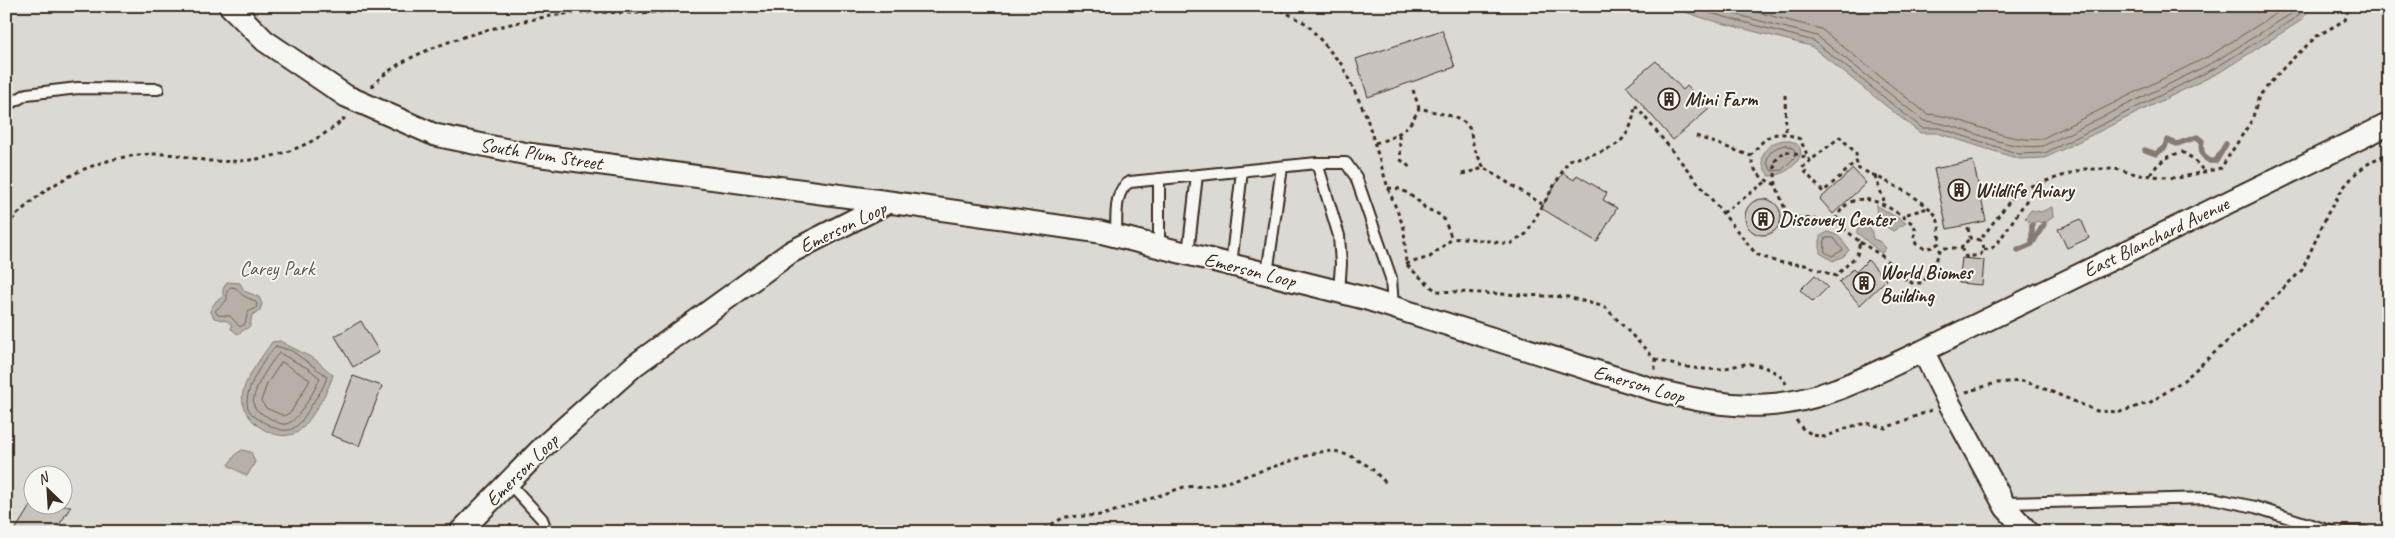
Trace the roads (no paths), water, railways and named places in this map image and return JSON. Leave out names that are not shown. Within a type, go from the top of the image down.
[{"type":"street","name":"South Plum Street","points":[[230,6],[264,41],[359,104],[435,135],[527,154],[889,202]]},
{"type":"street","name":"East Blanchard Avenue","points":[[1924,351],[2389,124]]},
{"type":"street","name":"Emerson Loop","points":[[460,532],[543,447],[643,360],[791,252],[889,202],[1116,236],[1339,292],[1393,307],[1655,390],[1729,405],[1766,405],[1791,402],[1847,384],[1924,351]]},
{"type":"street","points":[[1924,351],[1948,401],[2004,503],[2028,532]]},
{"type":"lane","points":[[6,106],[27,94],[78,88],[158,89]]},
{"type":"lane","points":[[1116,236],[1120,192],[1123,185],[1130,182],[1340,161],[1346,163],[1356,176],[1391,278],[1393,307]]},
{"type":"lane","points":[[1317,163],[1339,236],[1341,264],[1339,292]]},
{"type":"lane","points":[[1267,274],[1282,167]]},
{"type":"lane","points":[[1231,265],[1242,171]]},
{"type":"lane","points":[[1188,254],[1197,175]]},
{"type":"lane","points":[[1159,179],[1159,247]]},
{"type":"lane","points":[[508,482],[542,519],[547,532]]},
{"type":"lane","points":[[2004,503],[2212,498],[2255,507],[2333,532]]},
{"type":"lane","points":[[2345,532],[2364,532]]},
{"type":"water","points":[[1668,6],[2310,7],[2302,20],[2220,72],[2045,158],[2019,159],[1937,133],[1920,133],[1811,46],[1706,19]]},
{"type":"water","points":[[1786,140],[1795,143],[1800,148],[1801,154],[1793,166],[1786,171],[1770,176],[1763,164],[1762,158],[1764,153],[1772,144]]},
{"type":"water","points":[[1876,205],[1906,223],[1893,231],[1877,221]]},
{"type":"water","points":[[2052,207],[2053,217],[2044,224],[2037,221],[2032,225],[2025,218],[2031,210],[2041,212]]},
{"type":"water","points":[[1863,224],[1871,229],[1873,239],[1879,241],[1886,248],[1883,252],[1881,253],[1857,233],[1857,229]]},
{"type":"water","points":[[1828,232],[1839,236],[1849,250],[1844,256],[1833,261],[1820,253],[1820,236]]},
{"type":"water","points":[[227,282],[240,283],[244,291],[259,297],[262,304],[260,310],[252,315],[250,326],[238,334],[231,329],[232,325],[227,321],[214,318],[210,310],[216,301],[223,297],[223,289]]},
{"type":"water","points":[[280,341],[316,360],[333,375],[323,397],[306,423],[296,433],[287,435],[277,435],[258,426],[245,410],[243,401],[243,391],[248,378],[272,342]]},
{"type":"water","points":[[242,450],[251,452],[255,462],[247,476],[228,465],[237,453]]},
{"type":"waterway","points":[[2145,150],[2156,154],[2165,147],[2167,140],[2177,144],[2197,137],[2202,141],[2203,155],[2210,161],[2216,161],[2226,144]]},
{"type":"waterway","points":[[2033,242],[2044,224]]},
{"type":"waterway","points":[[2018,250],[2032,244],[2032,225]]},
{"type":"place","name":"Mini Farm","points":[[1669,99]]},
{"type":"place","name":"Wildlife Aviary","points":[[1959,190]]},
{"type":"place","name":"Discovery Center","points":[[1763,219]]},
{"type":"place","name":"World Biomes Building","points":[[1864,283]]},
{"type":"park label","name":"Carey Park","points":[[277,268]]}]
